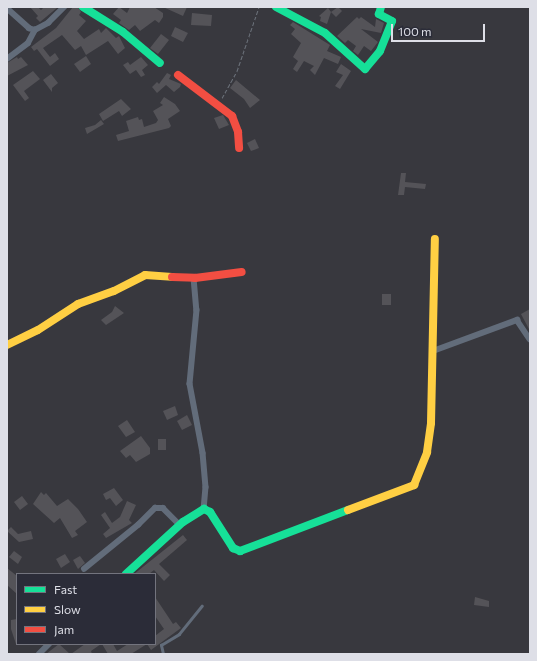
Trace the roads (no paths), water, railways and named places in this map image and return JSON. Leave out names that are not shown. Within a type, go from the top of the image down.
[{"type":"street","points":[[7,59],[28,42],[35,30],[48,23],[64,7]]},
{"type":"street","points":[[83,7],[123,32],[160,63]]},
{"type":"street","points":[[276,7],[325,33],[365,68],[380,50],[392,21],[379,14],[382,7]]},
{"type":"street","points":[[7,8],[29,28],[35,30]]},
{"type":"street","points":[[178,75],[219,104],[232,116],[238,132],[239,148]]},
{"type":"street","points":[[204,509],[210,512],[233,548],[240,551],[414,485],[427,452],[431,423],[435,239]]},
{"type":"street","points":[[7,345],[38,330],[78,304],[114,291],[140,276],[151,275],[194,278],[242,272]]},
{"type":"street","points":[[194,278],[197,310],[193,344],[195,353],[190,384],[203,453],[206,487],[204,509]]},
{"type":"street","points":[[433,351],[517,320],[530,339]]},
{"type":"street","points":[[84,568],[138,525],[155,508],[162,508],[180,525]]},
{"type":"street","points":[[127,573],[180,525],[204,509]]},
{"type":"street","points":[[39,654],[48,645]]},
{"type":"lane","points":[[163,654],[161,646],[179,634],[202,606]]}]
